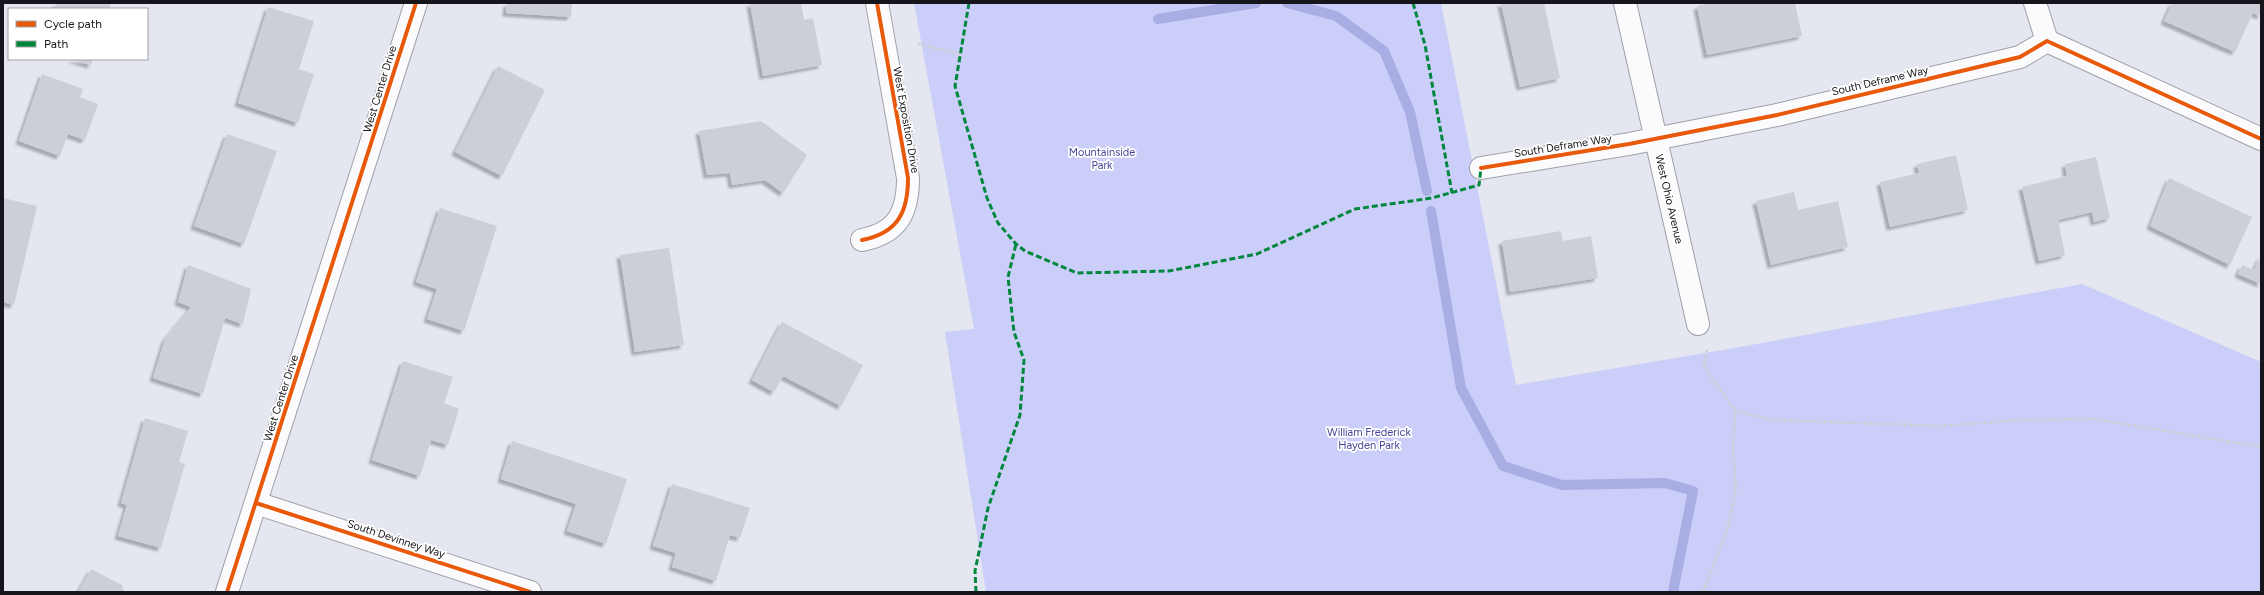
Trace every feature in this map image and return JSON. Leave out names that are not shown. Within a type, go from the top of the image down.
[{"type":"street","name":"West Center Drive","points":[[227,592],[416,3]]},
{"type":"street","name":"West Exposition Drive","points":[[862,240],[874,238],[890,229],[901,217],[908,197],[908,178],[877,3]]},
{"type":"street","name":"West Ohio Avenue","points":[[1625,3],[1698,324]]},
{"type":"street","points":[[2035,3],[2047,41],[2261,139]]},
{"type":"street","name":"South Deframe Way","points":[[1481,168],[1777,115],[2020,57],[2047,41]]},
{"type":"street","name":"South Devinney Way","points":[[256,503],[530,592]]},
{"type":"path","points":[[918,44],[960,54]]},
{"type":"path","points":[[1698,324],[1708,341],[1704,367],[1734,411],[1733,448],[1736,489],[1727,531],[1703,592]]},
{"type":"path","points":[[1734,411],[1774,420],[1942,426],[2019,420],[2094,419],[2261,447]]},
{"type":"green space","name":"William Frederick Hayden Park","points":[[914,3],[1441,3],[1516,385],[1740,347],[2082,284],[2261,362],[2261,592],[986,592],[945,332],[974,329]]},
{"type":"building","points":[[57,3],[111,3],[109,8],[55,8]]},
{"type":"building","points":[[507,3],[572,3],[571,17],[506,13]]},
{"type":"building","points":[[750,3],[801,3],[804,20],[813,18],[822,65],[763,76]]},
{"type":"building","points":[[1501,3],[1544,3],[1560,78],[1520,87]]},
{"type":"building","points":[[1710,3],[1795,3],[1802,36],[1707,55],[1697,6]]},
{"type":"building","points":[[2172,3],[2261,3],[2261,16],[2253,13],[2235,52],[2164,21]]},
{"type":"building","points":[[268,7],[314,21],[299,69],[314,74],[298,123],[238,103]]},
{"type":"building","points":[[74,60],[93,60],[91,65]]},
{"type":"building","points":[[498,66],[545,90],[502,176],[455,152]]},
{"type":"building","points":[[42,74],[83,89],[80,97],[98,104],[85,140],[68,134],[60,156],[19,141]]},
{"type":"building","points":[[761,121],[807,155],[783,193],[765,180],[732,185],[730,173],[707,175],[699,131]]},
{"type":"building","points":[[227,134],[277,151],[244,244],[194,226]]},
{"type":"building","points":[[1956,155],[1968,210],[1890,227],[1880,182],[1919,173],[1917,164]]},
{"type":"building","points":[[2096,157],[2110,218],[2094,222],[2092,212],[2058,220],[2065,255],[2039,261],[2022,187],[2067,176],[2065,164]]},
{"type":"building","points":[[2169,178],[2252,217],[2230,265],[2150,226]]},
{"type":"building","points":[[1794,192],[1798,210],[1838,201],[1848,247],[1771,265],[1756,201]]},
{"type":"building","points":[[3,198],[37,206],[14,305],[3,302]]},
{"type":"building","points":[[440,208],[497,226],[464,331],[427,319],[437,289],[416,282]]},
{"type":"building","points":[[1561,231],[1563,241],[1591,236],[1598,278],[1510,292],[1502,241]]},
{"type":"building","points":[[669,248],[684,345],[635,352],[620,255]]},
{"type":"building","points":[[2261,255],[2261,284],[2238,274],[2242,265],[2254,270]]},
{"type":"building","points":[[188,265],[251,289],[243,324],[225,318],[203,394],[153,378],[165,339],[191,307],[178,302]]},
{"type":"building","points":[[782,322],[863,365],[841,406],[783,376],[774,392],[752,380]]},
{"type":"building","points":[[403,361],[453,377],[444,403],[459,409],[448,445],[431,440],[420,476],[372,460]]},
{"type":"building","points":[[145,418],[188,431],[179,462],[185,464],[161,548],[118,536],[127,505],[121,503]]},
{"type":"building","points":[[512,441],[627,479],[606,544],[567,531],[576,504],[501,479]]},
{"type":"building","points":[[672,484],[750,508],[740,538],[730,535],[716,581],[672,567],[676,553],[653,546]]},
{"type":"building","points":[[91,569],[122,585],[124,592],[78,592]]},
{"type":"waterway","points":[[1158,19],[1256,3]]},
{"type":"waterway","points":[[1287,3],[1336,16],[1384,51],[1410,112],[1427,191]]},
{"type":"waterway","points":[[1431,211],[1461,388],[1503,466],[1562,485],[1665,483],[1693,491],[1673,592]]},
{"type":"marked path","points":[[969,3],[955,86],[987,198],[998,223],[1016,244],[1025,251],[1077,273],[1169,271],[1257,254],[1355,209],[1432,198],[1479,185],[1481,168]]},
{"type":"marked path","points":[[1413,3],[1425,45],[1452,193]]},
{"type":"marked path","points":[[976,592],[975,571],[988,508],[1020,415],[1024,360],[1014,332],[1008,277],[1016,244]]},
{"type":"cycle path","points":[[227,592],[416,3]]},
{"type":"cycle path","points":[[862,240],[874,237],[892,226],[903,211],[908,190],[908,178],[877,3]]},
{"type":"cycle path","points":[[1481,168],[1629,144],[1777,115],[2020,57],[2047,41],[2261,139]]},
{"type":"cycle path","points":[[256,503],[530,592]]},
{"type":"park label","name":"Mountainside Park","points":[[1102,158]]}]
